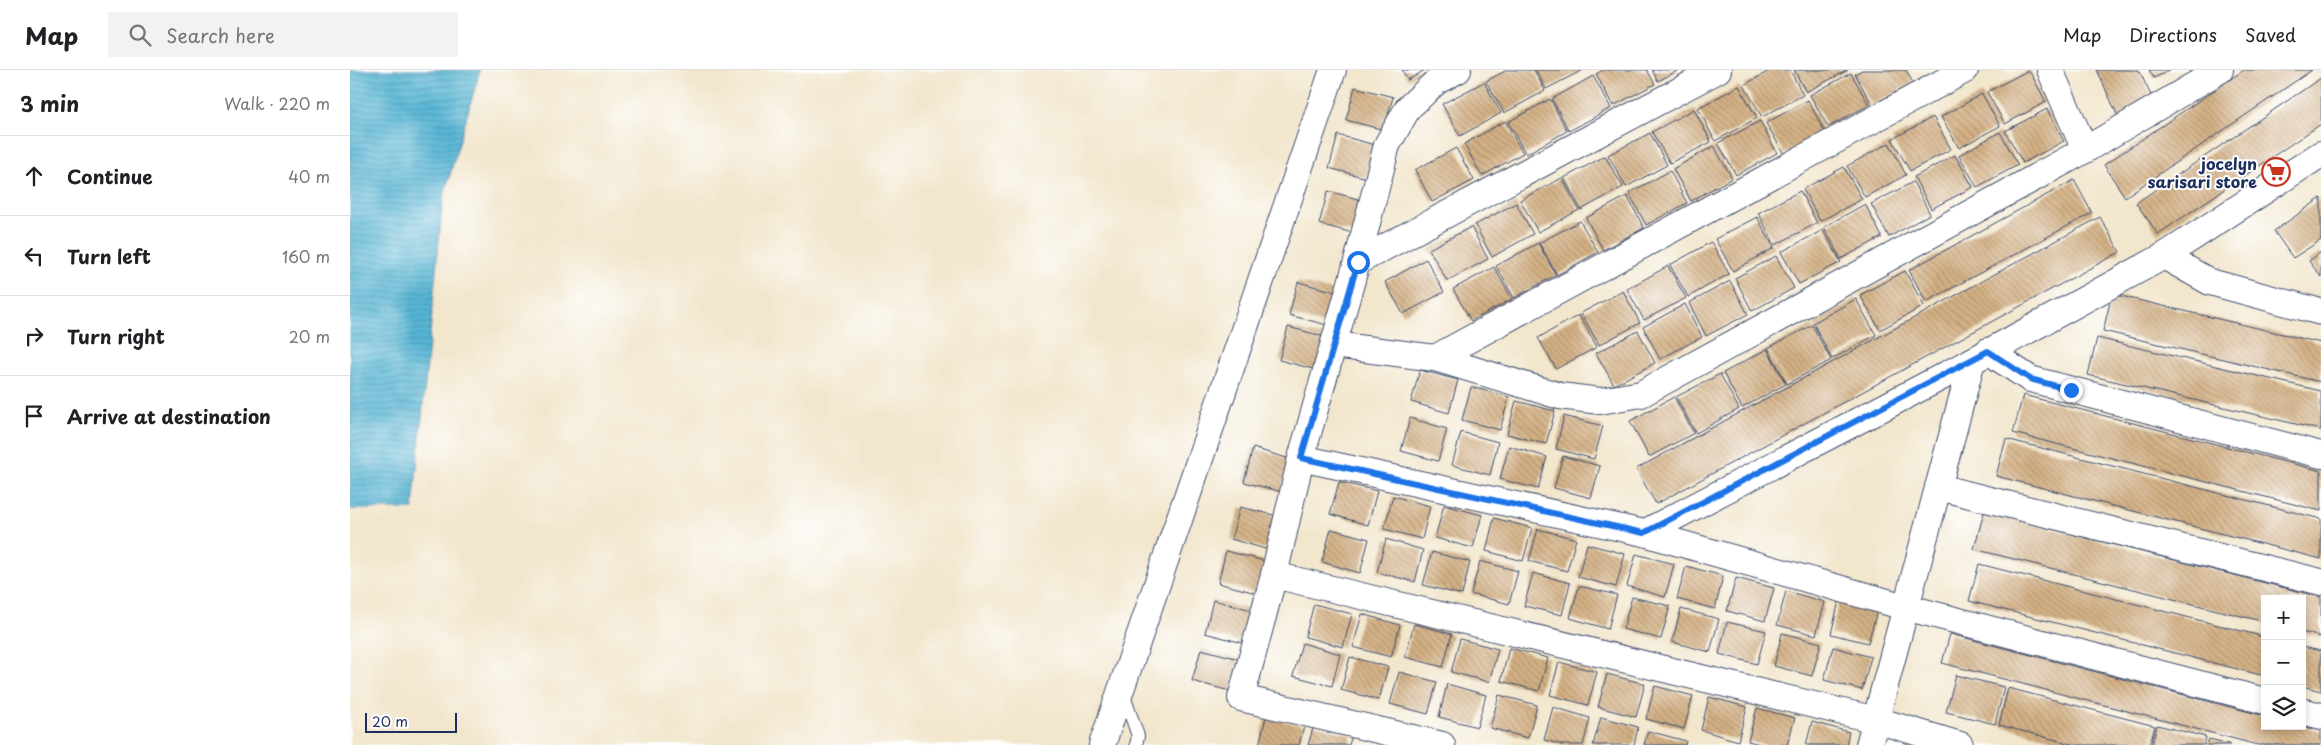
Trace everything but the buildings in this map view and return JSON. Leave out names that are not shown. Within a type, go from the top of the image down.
[{"type":"street","points":[[1102,745],[1333,70]]},
{"type":"street","points":[[1442,745],[1241,698],[1274,575],[1301,458],[1358,262],[1387,145],[1408,108],[1437,81],[1458,70]]},
{"type":"street","points":[[1358,262],[1718,70]]},
{"type":"street","points":[[1435,358],[1965,70]]},
{"type":"street","points":[[2050,70],[2085,150]]},
{"type":"street","points":[[1334,345],[1435,358],[1560,396],[1600,402],[1641,394],[2085,150],[2208,73]]},
{"type":"street","points":[[1644,533],[1980,356],[2164,256],[2321,154]]},
{"type":"street","points":[[2164,256],[2210,282],[2321,312]]},
{"type":"street","points":[[1980,356],[2030,379],[2321,455]]},
{"type":"street","points":[[1869,745],[1938,487],[1980,356]]},
{"type":"street","points":[[1301,458],[1644,533],[1905,607],[2261,700]]},
{"type":"street","points":[[1938,487],[2321,582]]},
{"type":"street","points":[[1274,575],[1876,720],[1960,745]]},
{"type":"street","points":[[2306,712],[2321,716]]},
{"type":"lane","points":[[1122,688],[1138,736],[1136,745]]},
{"type":"water","points":[[350,70],[480,70],[443,199],[413,509],[350,509]]},
{"type":"place","name":"jocelyn sarisari store","points":[[2276,172]]},
{"type":"route","points":[[1358,262],[1301,458],[1644,533],[1988,351],[2030,379],[2071,390]]}]
